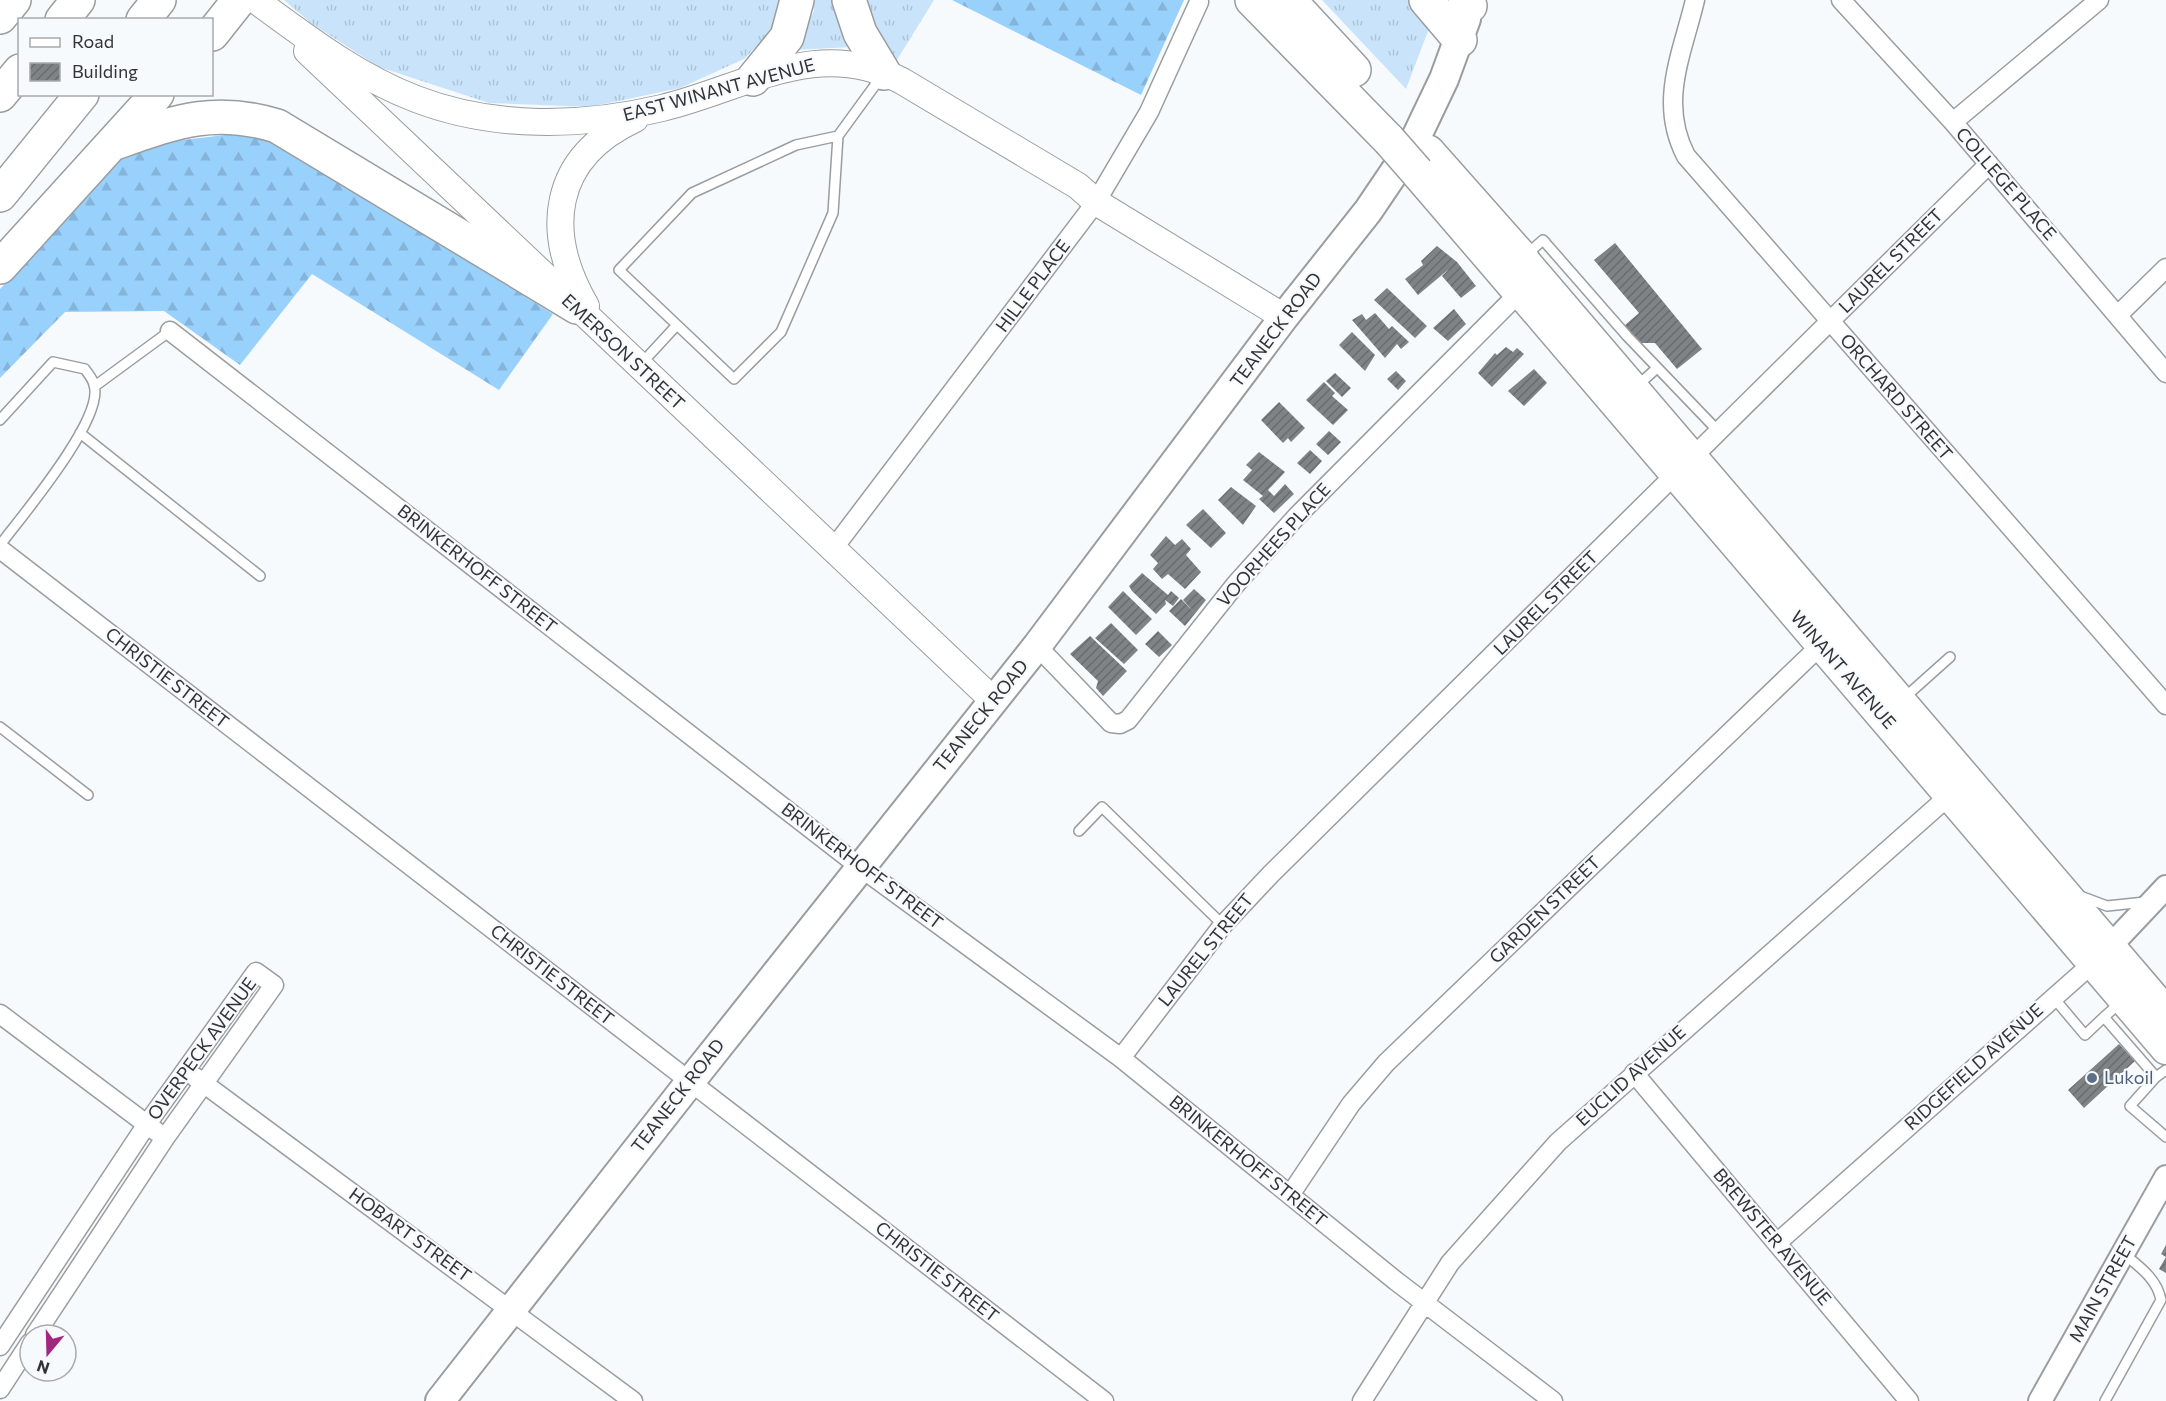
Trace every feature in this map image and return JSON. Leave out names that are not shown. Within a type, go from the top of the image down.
[{"type":"highway","points":[[0,17],[14,0]]},
{"type":"highway","points":[[64,18],[78,0]]},
{"type":"highway","points":[[145,18],[159,0]]},
{"type":"highway","points":[[753,79],[787,38],[797,0]]},
{"type":"highway","points":[[849,0],[860,33],[884,73]]},
{"type":"highway","points":[[1252,0],[1394,130]]},
{"type":"highway","points":[[1288,0],[1423,162],[1522,258]]},
{"type":"highway","points":[[1426,0],[1460,40]]},
{"type":"highway","points":[[214,31],[250,1]]},
{"type":"highway","points":[[0,95],[18,73]]},
{"type":"highway","points":[[0,195],[80,96]]},
{"type":"highway","points":[[0,267],[155,96]]},
{"type":"highway","points":[[112,144],[192,117],[228,116],[277,126],[577,307]]},
{"type":"highway","points":[[1423,162],[1520,292]]},
{"type":"highway","name":"WINANT AVENUE","points":[[1522,258],[1617,345],[1634,389],[1684,466],[1821,645],[1950,795],[2101,955],[2166,1012]]},
{"type":"highway","name":"WINANT AVENUE","points":[[1520,292],[1900,701],[2054,882],[2101,955],[2114,1008],[2166,1049]]},
{"type":"main road","name":"EAST WINANT AVENUE","points":[[250,1],[382,83],[435,106],[512,120],[579,121],[635,114],[675,105],[791,67],[820,62],[849,64],[884,73],[1078,186],[1096,202],[1284,317]]},
{"type":"main road","name":"EMERSON STREET","points":[[250,1],[994,701]]},
{"type":"main road","name":"TEANECK ROAD","points":[[440,1401],[1037,646],[1284,317],[1368,211],[1412,146],[1460,40],[1469,2]]},
{"type":"main road","points":[[603,332],[580,297],[564,260],[558,226],[565,192],[586,156],[603,138],[624,124],[675,105]]},
{"type":"street","name":"ORCHARD STREET","points":[[1695,0],[1672,98],[1672,118],[1677,139],[1686,156],[2166,705]]},
{"type":"street","name":"COLLEGE PLACE","points":[[1841,0],[1953,122],[2166,373]]},
{"type":"street","points":[[1953,122],[2099,0]]},
{"type":"street","name":"HILLE PLACE","points":[[833,549],[1096,202],[1149,112],[1198,2]]},
{"type":"street","name":"LAUREL STREET","points":[[1121,1058],[1223,925],[1271,874],[1989,164]]},
{"type":"street","points":[[2118,315],[2166,268]]},
{"type":"street","name":"VOORHEES PLACE","points":[[1037,646],[1111,723],[1120,724],[1128,720],[1222,601],[1297,516],[1520,292]]},
{"type":"street","name":"BRINKERHOFF STREET","points":[[170,331],[860,867],[1121,1058],[1423,1302],[1553,1401]]},
{"type":"street","name":"CHRISTIE STREET","points":[[0,547],[1104,1401]]},
{"type":"street","name":"GARDEN STREET","points":[[1290,1195],[1351,1104],[1386,1063],[1821,645]]},
{"type":"street","name":"EUCLID AVENUE","points":[[1362,1401],[1450,1263],[1558,1142],[1950,795]]},
{"type":"street","name":"RIDGEFIELD AVENUE","points":[[1777,1243],[2101,955],[2159,894]]},
{"type":"street","name":"OVERPECK AVENUE","points":[[0,1346],[147,1124],[256,972],[274,984],[165,1138],[43,1323]]},
{"type":"street","points":[[0,1014],[165,1138]]},
{"type":"street","name":"HOBART STREET","points":[[186,1071],[633,1401]]},
{"type":"street","name":"BREWSTER AVENUE","points":[[1634,1073],[1909,1401]]},
{"type":"street","name":"MAIN STREET","points":[[2040,1401],[2166,1177]]},
{"type":"street","points":[[29,1302],[49,1315]]},
{"type":"street","points":[[0,1389],[18,1361]]},
{"type":"lane","points":[[838,136],[796,145],[693,193],[619,270],[734,379],[781,332],[833,213],[838,136],[884,73]]},
{"type":"lane","points":[[639,367],[676,326]]},
{"type":"lane","points":[[95,386],[170,331]]},
{"type":"lane","points":[[1617,345],[1657,368],[1719,432]]},
{"type":"lane","points":[[0,420],[53,362],[85,369],[95,386],[91,415],[64,460],[0,547]]},
{"type":"lane","points":[[1634,389],[1657,368]]},
{"type":"lane","points":[[80,433],[260,576]]},
{"type":"lane","points":[[1900,701],[1950,657]]},
{"type":"lane","points":[[0,727],[88,795]]},
{"type":"lane","points":[[1079,831],[1102,807],[1223,925]]},
{"type":"lane","points":[[2054,882],[2094,903],[2107,906],[2159,894]]},
{"type":"lane","points":[[2053,997],[2085,1035],[2114,1008],[2156,1077]]},
{"type":"lane","points":[[2166,1070],[2156,1077],[2130,1106],[2166,1137]]},
{"type":"lane","points":[[2105,1401],[2161,1299],[2159,1291],[2145,1272],[2122,1253]]},
{"type":"green space","points":[[284,0],[781,0],[781,21],[744,59],[680,88],[590,107],[489,103],[379,67],[312,24]]},
{"type":"green space","points":[[813,0],[838,0],[852,47],[794,50],[814,11]]},
{"type":"green space","points":[[863,0],[934,0],[897,60],[868,31]]},
{"type":"green space","points":[[952,0],[1184,0],[1141,95]]},
{"type":"green space","points":[[1322,0],[1408,0],[1430,26],[1406,89]]},
{"type":"green space","points":[[259,131],[553,314],[499,390],[312,274],[240,365],[164,311],[65,312],[0,378],[0,289],[133,146]]},
{"type":"building","points":[[1615,243],[1702,349],[1677,369],[1655,343],[1639,343],[1624,326],[1639,313],[1594,260]]},
{"type":"building","points":[[1437,246],[1457,262],[1476,286],[1461,298],[1442,276],[1449,269],[1418,295],[1405,279],[1423,265],[1421,261]]},
{"type":"building","points":[[1387,288],[1427,326],[1415,338],[1374,300]]},
{"type":"building","points":[[1454,309],[1466,324],[1448,341],[1433,328]]},
{"type":"building","points":[[1375,313],[1389,329],[1392,326],[1409,342],[1401,349],[1397,344],[1385,358],[1352,320],[1362,314],[1366,320]]},
{"type":"building","points":[[1352,332],[1375,355],[1365,371],[1339,345]]},
{"type":"building","points":[[1506,347],[1513,352],[1517,348],[1524,354],[1492,387],[1478,373],[1495,353],[1497,355]]},
{"type":"building","points":[[1534,369],[1547,383],[1524,406],[1508,391]]},
{"type":"building","points":[[1396,371],[1406,381],[1398,390],[1387,379]]},
{"type":"building","points":[[1335,373],[1351,388],[1342,397],[1326,381]]},
{"type":"building","points":[[1324,382],[1335,393],[1332,396],[1348,410],[1333,425],[1306,400]]},
{"type":"building","points":[[1279,402],[1305,428],[1291,442],[1288,438],[1283,443],[1261,420]]},
{"type":"building","points":[[1329,431],[1341,442],[1328,455],[1316,444]]},
{"type":"building","points":[[1310,450],[1322,461],[1310,474],[1297,463]]},
{"type":"building","points":[[1259,452],[1285,472],[1268,490],[1274,496],[1285,484],[1294,494],[1274,513],[1259,499],[1263,496],[1243,480],[1252,470],[1246,465]]},
{"type":"building","points":[[1231,487],[1256,506],[1243,525],[1218,500]]},
{"type":"building","points":[[1203,509],[1226,533],[1211,548],[1186,525]]},
{"type":"building","points":[[1166,536],[1175,545],[1182,539],[1191,549],[1186,555],[1201,572],[1185,589],[1168,574],[1162,579],[1153,569],[1158,563],[1150,555]]},
{"type":"building","points":[[1142,573],[1168,595],[1171,591],[1179,598],[1173,606],[1165,600],[1166,604],[1156,614],[1132,591],[1129,586]]},
{"type":"building","points":[[1194,589],[1206,600],[1185,626],[1169,611],[1181,599],[1193,611],[1183,600]]},
{"type":"building","points":[[1123,591],[1152,619],[1136,635],[1108,607]]},
{"type":"building","points":[[1111,623],[1138,650],[1124,664],[1095,638]]},
{"type":"building","points":[[1158,631],[1172,645],[1159,657],[1145,644]]},
{"type":"building","points":[[1090,636],[1127,671],[1103,696],[1096,688],[1098,681],[1070,654]]},
{"type":"building","points":[[2119,1044],[2135,1061],[2084,1108],[2068,1090]]},
{"type":"building","points":[[2166,1245],[2166,1257],[2161,1254]]},
{"type":"building","points":[[2166,1257],[2166,1273],[2159,1269]]},
{"type":"place","name":"Lukoil","points":[[2092,1078]]}]
